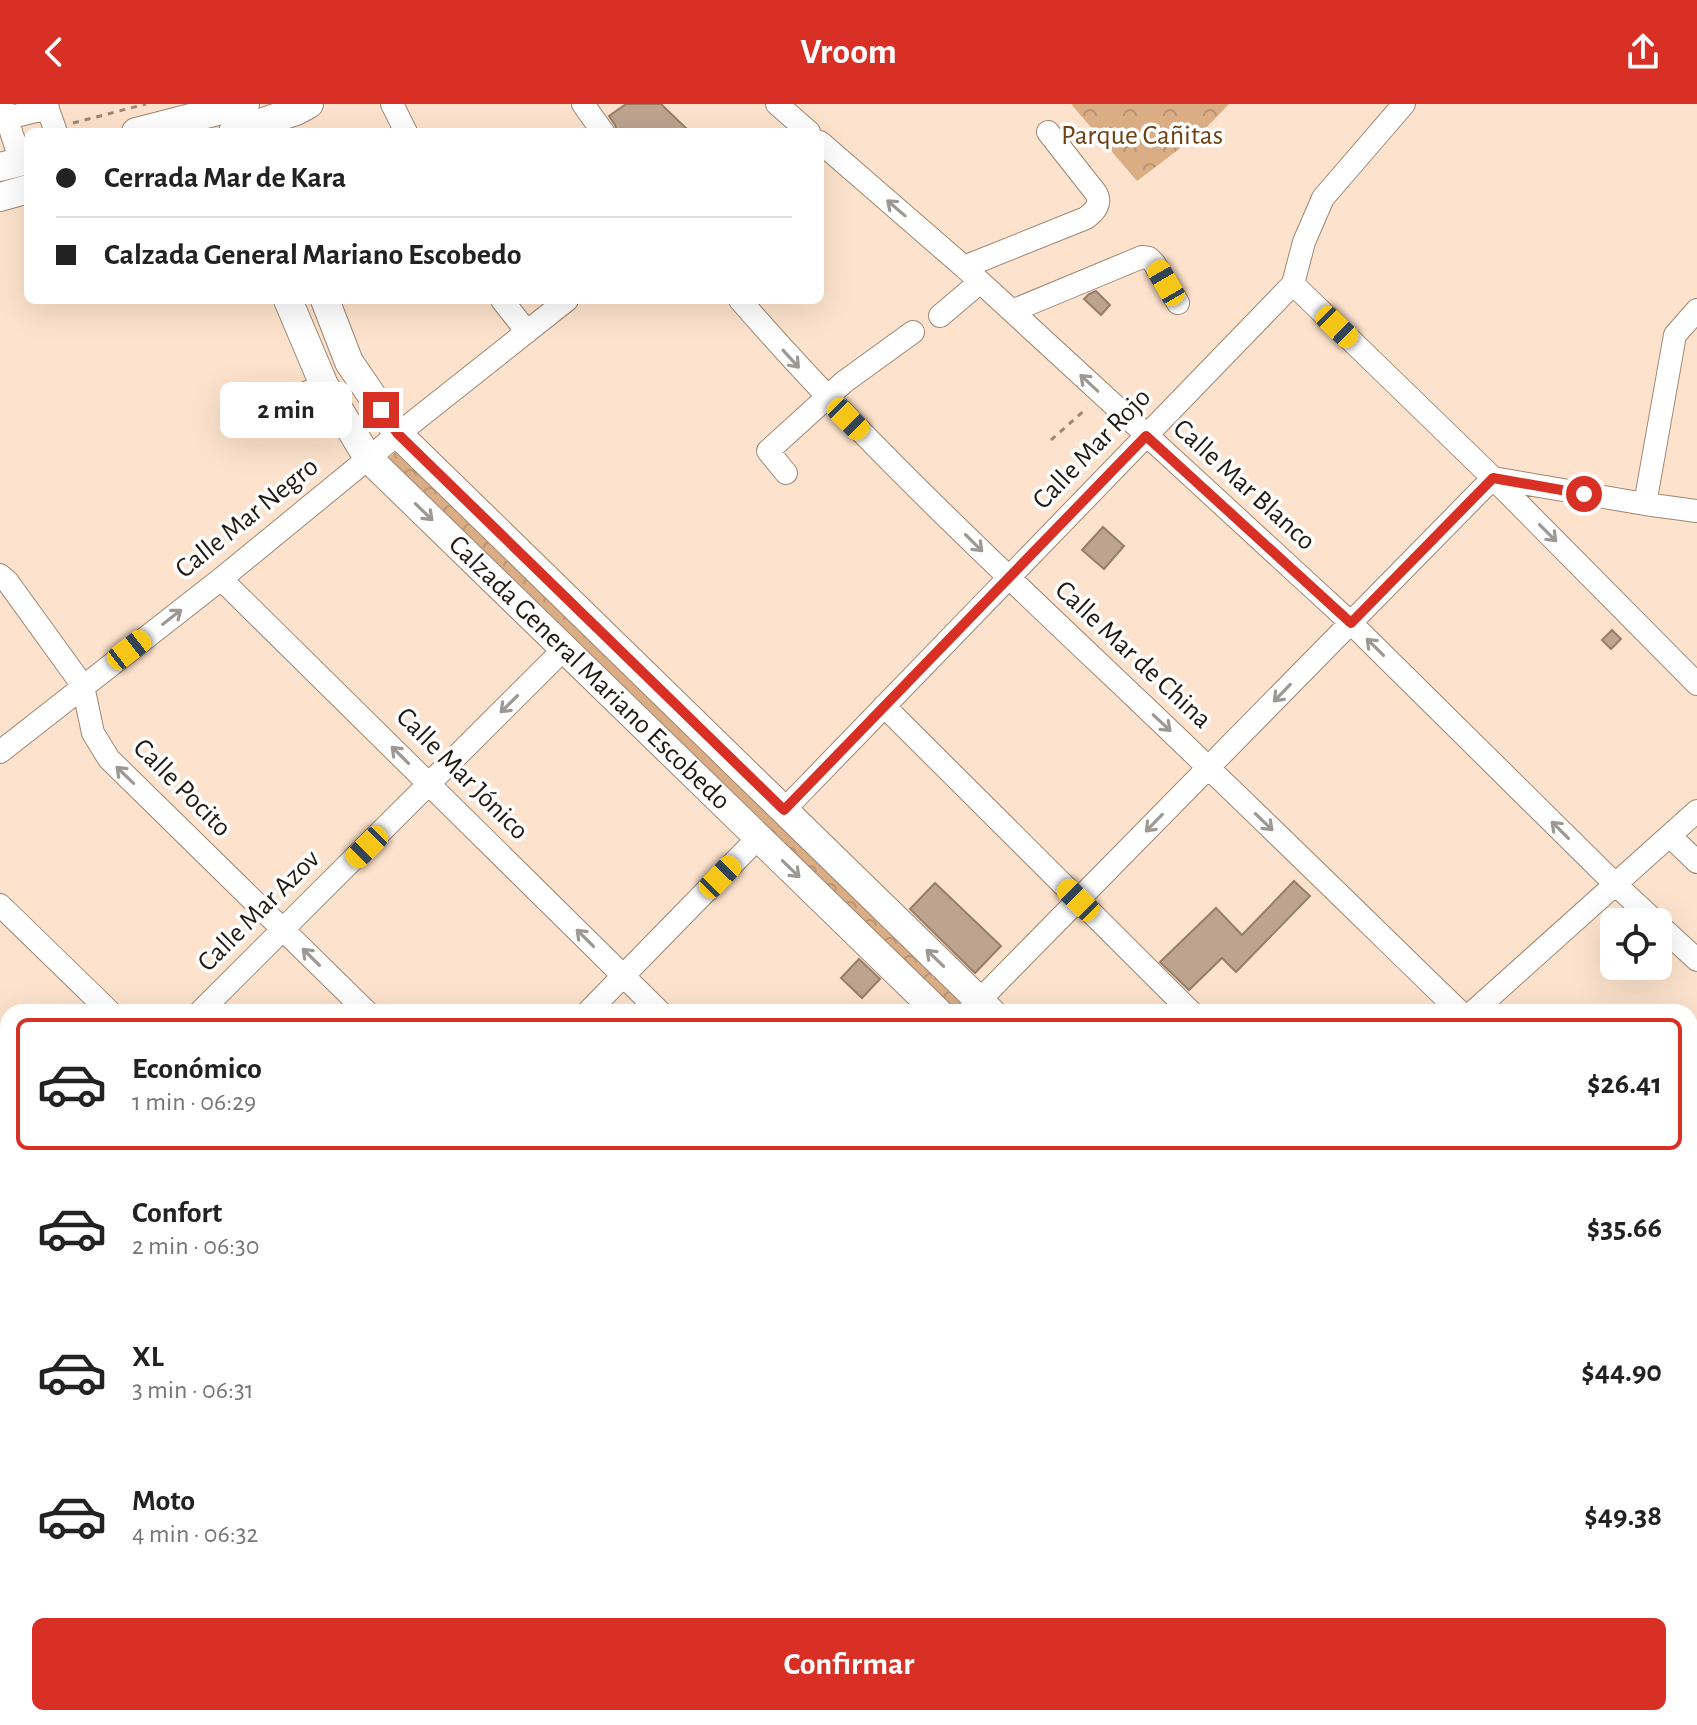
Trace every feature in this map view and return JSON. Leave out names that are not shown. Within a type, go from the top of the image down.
[{"type":"main road","points":[[155,128],[208,117],[245,117],[309,104]]},
{"type":"main road","points":[[0,197],[24,190]]},
{"type":"main road","name":"Calzada General Mariano Escobedo","points":[[290,304],[324,385],[368,458],[930,1004]]},
{"type":"main road","name":"Calzada General Mariano Escobedo","points":[[327,304],[349,362],[398,434],[784,810],[975,1004]]},
{"type":"street","points":[[392,104],[404,128]]},
{"type":"street","points":[[777,104],[804,128]]},
{"type":"street","name":"Calle Mar Rojo","points":[[784,810],[1293,284],[1304,242],[1323,198],[1404,104]]},
{"type":"street","points":[[16,163],[4,111],[51,118]]},
{"type":"street","points":[[940,316],[972,275],[1086,218],[1098,205],[1096,193],[1048,132]]},
{"type":"street","name":"Calle Mar Blanco","points":[[824,146],[1012,311],[1351,623],[1641,908]]},
{"type":"street","points":[[1012,311],[1142,257],[1154,263],[1178,303]]},
{"type":"street","points":[[1293,284],[1493,478],[1697,684]]},
{"type":"street","points":[[505,304],[527,332]]},
{"type":"street","name":"Calle Mar Negro","points":[[0,752],[221,579],[562,304]]},
{"type":"street","name":"Calle Mar de China","points":[[744,304],[827,398],[1009,578],[1452,1004]]},
{"type":"street","points":[[1645,504],[1675,335],[1697,310]]},
{"type":"street","points":[[786,473],[768,451],[844,382],[913,332]]},
{"type":"street","points":[[251,414],[286,394],[301,395],[324,385]]},
{"type":"street","points":[[1493,478],[1697,511]]},
{"type":"street","points":[[983,1004],[1078,900],[1493,478]]},
{"type":"street","name":"Calle Pocito","points":[[0,575],[83,686],[93,733],[109,759],[359,1004]]},
{"type":"street","name":"Calle Mar Jónico","points":[[221,579],[652,1004]]},
{"type":"street","name":"Calle Mar Azov","points":[[208,1004],[564,649]]},
{"type":"street","points":[[884,706],[1183,1004]]},
{"type":"street","points":[[1482,1004],[1697,811]]},
{"type":"street","points":[[1670,836],[1697,862]]},
{"type":"street","points":[[596,1004],[758,838]]},
{"type":"street","points":[[0,905],[102,1004]]},
{"type":"street","name":"Calle Mar Blanco","points":[[1672,937],[1697,960]]},
{"type":"path","points":[[51,118],[146,104]]},
{"type":"path","points":[[1051,440],[1102,395]]},
{"type":"green space","name":"Parque Cañitas","points":[[1071,104],[1229,104],[1203,131],[1137,181]]},
{"type":"green space","points":[[399,449],[969,1000],[965,1004],[937,1004],[382,464]]},
{"type":"building","points":[[626,104],[661,104],[686,128],[616,128],[609,116]]},
{"type":"building","points":[[1096,291],[1110,305],[1101,315],[1084,299]]},
{"type":"building","points":[[1103,527],[1124,546],[1104,569],[1082,550]]},
{"type":"building","points":[[1612,630],[1621,639],[1611,649],[1602,640]]},
{"type":"building","points":[[1294,881],[1310,896],[1236,972],[1222,958],[1189,990],[1160,962],[1216,908],[1242,935]]},
{"type":"building","points":[[935,883],[1001,946],[975,973],[910,909]]},
{"type":"building","points":[[859,959],[880,979],[862,998],[841,978]]},
{"type":"route","points":[[381,410],[398,434],[784,810],[1146,436],[1351,623],[1493,478],[1584,494]]}]
